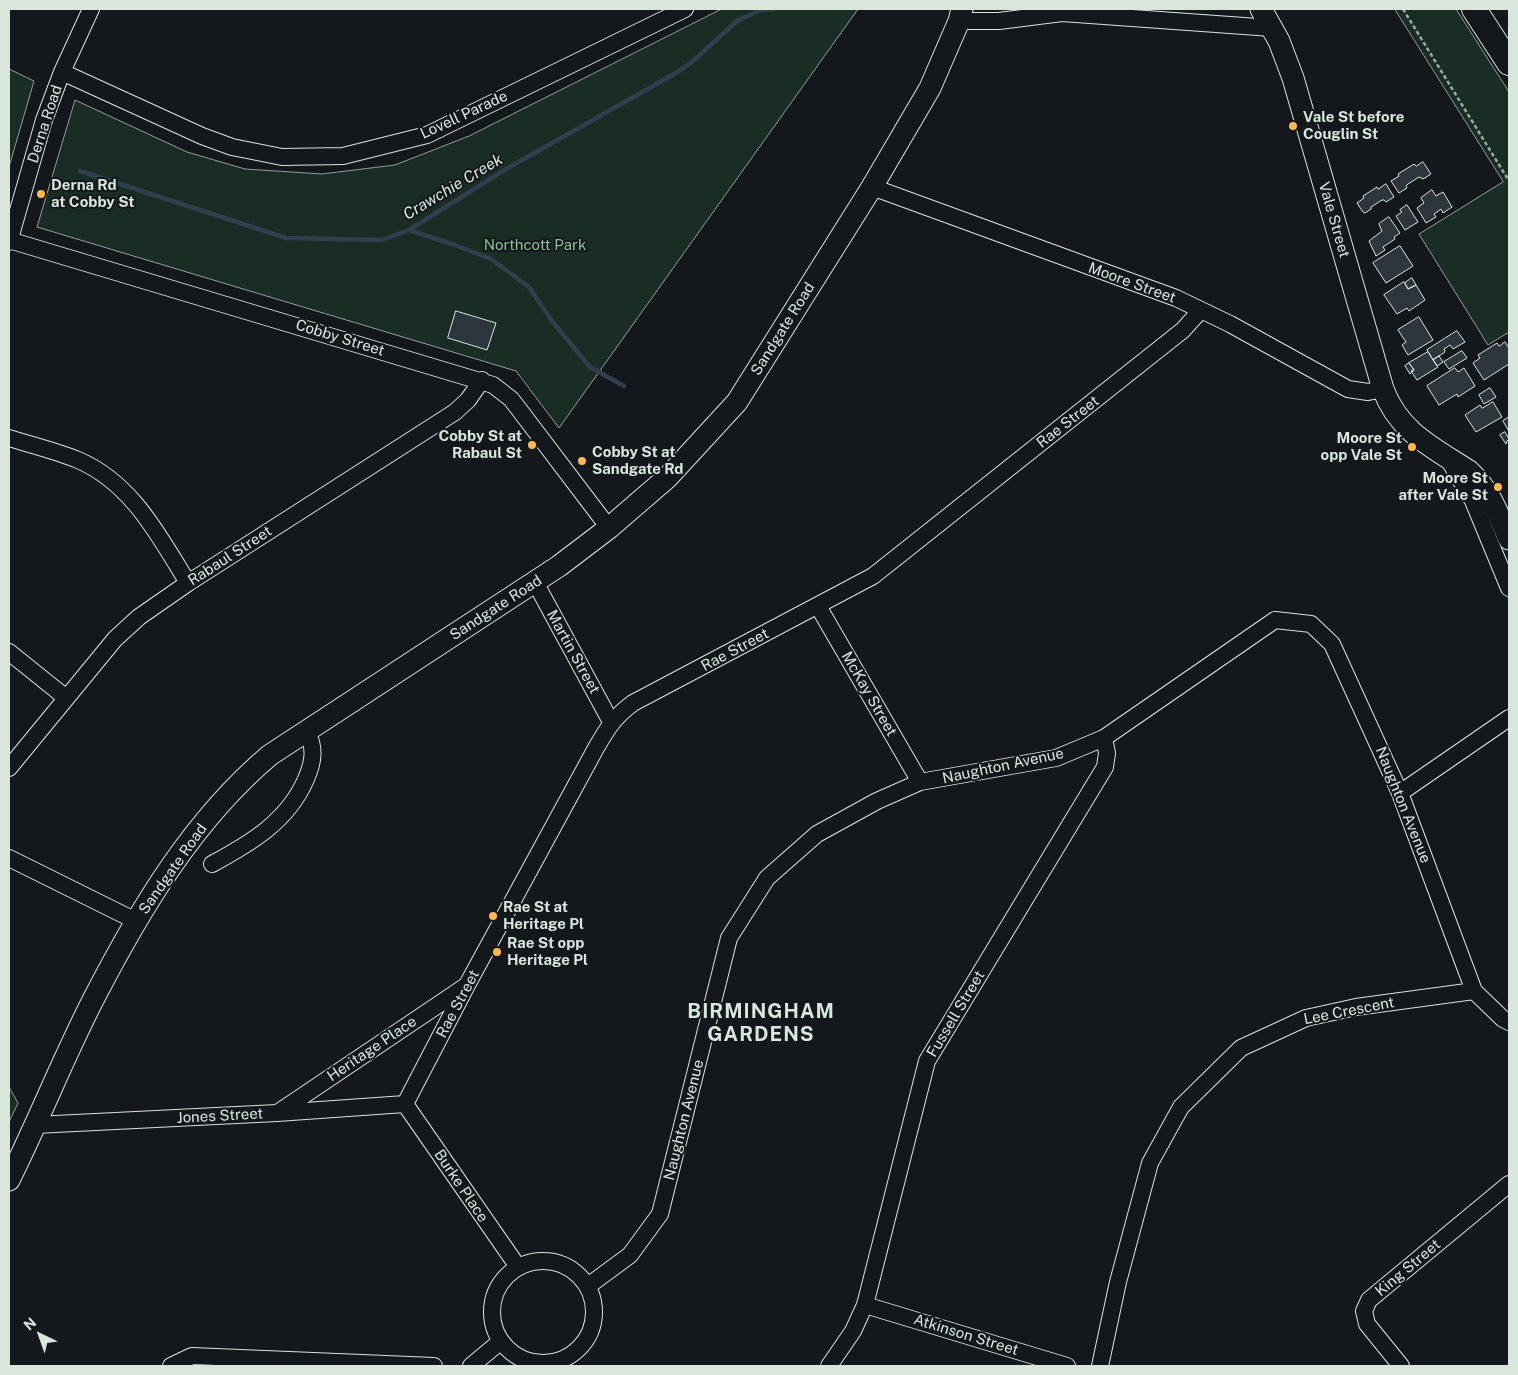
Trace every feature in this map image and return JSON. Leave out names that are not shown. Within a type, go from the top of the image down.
[{"type":"highway","points":[[1474,9],[1509,63]]},
{"type":"main road","name":"Vale Street","points":[[1261,9],[1284,53],[1294,78],[1389,405],[1408,429],[1447,457]]},
{"type":"main road","name":"Sandgate Road","points":[[9,1180],[93,1000],[136,921],[174,860],[205,822],[247,774],[270,755],[559,566],[609,528],[668,477],[737,402],[872,188],[930,88],[961,15]]},
{"type":"main road","points":[[1447,457],[1469,471],[1485,488],[1509,539]]},
{"type":"street","name":"Derna Road","points":[[9,241],[44,120],[62,72],[90,9]]},
{"type":"street","name":"Lovell Parade","points":[[62,72],[202,136],[232,147],[282,157],[343,156],[427,135],[685,9]]},
{"type":"street","points":[[961,15],[999,21],[1062,13],[1272,28]]},
{"type":"street","name":"Moore Street","points":[[872,188],[1176,298],[1239,329],[1348,389],[1368,392],[1383,389]]},
{"type":"street","name":"Cobby Street","points":[[9,241],[493,384],[510,399],[609,528]]},
{"type":"street","name":"Rae Street","points":[[405,1104],[611,722],[621,712],[873,576],[1183,330],[1200,310]]},
{"type":"street","name":"Rabaul Street","points":[[9,768],[115,639],[139,617],[188,583],[455,412],[468,400],[482,380]]},
{"type":"street","points":[[9,438],[78,460],[112,480],[145,514],[188,583]]},
{"type":"street","points":[[1447,457],[1473,502],[1509,588]]},
{"type":"street","name":"Martin Street","points":[[535,582],[611,722]]},
{"type":"street","name":"McKay Street","points":[[818,606],[920,782]]},
{"type":"street","name":"Naughton Avenue","points":[[588,1286],[630,1255],[660,1214],[729,938],[767,878],[817,834],[877,801],[920,782],[1056,758],[1104,738],[1275,620],[1311,624],[1332,644],[1400,792],[1474,991]]},
{"type":"street","points":[[9,652],[66,697]]},
{"type":"street","points":[[1400,792],[1509,718]]},
{"type":"street","points":[[212,864],[258,837],[280,819],[293,804],[311,768],[313,758],[312,742],[307,731]]},
{"type":"street","name":"Fussell Street","points":[[829,1366],[853,1331],[865,1304],[927,1061],[1105,767],[1107,753],[1104,738]]},
{"type":"street","points":[[9,858],[136,921]]},
{"type":"street","name":"Heritage Place","points":[[277,1113],[468,985]]},
{"type":"street","points":[[1474,991],[1503,1019],[1509,1022]]},
{"type":"street","name":"Lee Crescent","points":[[1100,1366],[1118,1282],[1150,1163],[1181,1107],[1241,1048],[1306,1018],[1356,1007],[1474,991]]},
{"type":"street","name":"Jones Street","points":[[36,1125],[277,1113],[405,1104]]},
{"type":"street","name":"Burke Place","points":[[405,1104],[518,1268]]},
{"type":"street","name":"King Street","points":[[1401,1366],[1367,1324],[1364,1311],[1369,1300],[1509,1184]]},
{"type":"street","points":[[546,1260],[562,1264],[577,1272],[588,1286],[594,1300],[595,1315],[591,1330],[577,1360],[542,1363],[526,1360],[512,1353],[501,1341],[494,1327],[492,1311],[494,1296],[502,1281],[518,1268],[528,1262],[546,1260]]},
{"type":"street","name":"Atkinson Street","points":[[865,1304],[1067,1366]]},
{"type":"street","points":[[471,1366],[501,1341]]},
{"type":"street","points":[[171,1366],[192,1356],[434,1366]]},
{"type":"path","points":[[1403,9],[1509,181]]},
{"type":"green space","name":"Northcott Park","points":[[722,9],[858,9],[559,428],[516,371],[37,227],[75,100],[187,152],[245,169],[322,174],[395,165],[469,136]]},
{"type":"green space","points":[[1395,9],[1456,9],[1509,92],[1509,332],[1488,345],[1419,234],[1503,182]]},
{"type":"green space","points":[[9,69],[34,81],[9,167]]},
{"type":"green space","points":[[9,1087],[18,1103],[9,1122]]},
{"type":"building","points":[[1423,162],[1431,174],[1423,179],[1419,177],[1399,193],[1391,181],[1414,164],[1416,166]]},
{"type":"building","points":[[1386,184],[1394,197],[1386,202],[1382,200],[1365,213],[1363,212],[1357,203],[1364,198],[1363,196],[1377,187],[1378,189]]},
{"type":"building","points":[[1432,190],[1436,196],[1443,192],[1452,207],[1443,213],[1441,209],[1434,214],[1436,217],[1426,223],[1417,208],[1424,203],[1421,198]]},
{"type":"building","points":[[1407,205],[1418,222],[1405,230],[1396,216]]},
{"type":"building","points":[[1389,217],[1400,233],[1383,247],[1385,250],[1376,256],[1369,241],[1382,231],[1379,224]]},
{"type":"building","points":[[1400,246],[1413,266],[1386,283],[1373,263]]},
{"type":"building","points":[[1412,278],[1416,285],[1408,289],[1405,283]]},
{"type":"building","points":[[1404,282],[1408,289],[1416,285],[1425,300],[1409,311],[1407,308],[1397,314],[1384,295]]},
{"type":"building","points":[[456,311],[496,323],[487,350],[448,338]]},
{"type":"building","points":[[1419,317],[1433,340],[1408,355],[1402,345],[1406,342],[1398,330]]},
{"type":"building","points":[[1457,331],[1465,342],[1453,349],[1450,345],[1444,349],[1445,352],[1433,360],[1427,350]]},
{"type":"building","points":[[1505,342],[1509,348],[1509,364],[1484,380],[1473,363],[1480,358],[1478,355],[1497,343],[1499,346]]},
{"type":"building","points":[[1462,351],[1467,358],[1449,369],[1444,362]]},
{"type":"building","points":[[1428,352],[1438,367],[1417,380],[1411,371],[1414,370],[1409,363]]},
{"type":"building","points":[[1439,356],[1443,362],[1437,366],[1433,360]]},
{"type":"building","points":[[1409,363],[1414,370],[1410,374],[1405,366]]},
{"type":"building","points":[[1455,368],[1458,372],[1464,368],[1475,386],[1458,397],[1457,394],[1439,405],[1427,386]]},
{"type":"building","points":[[1490,388],[1496,397],[1484,404],[1479,395]]},
{"type":"building","points":[[1493,402],[1502,417],[1476,432],[1465,415],[1480,405],[1482,408]]},
{"type":"building","points":[[1509,417],[1509,429],[1508,430],[1503,421]]},
{"type":"building","points":[[1505,432],[1509,439],[1506,444],[1500,435]]},
{"type":"waterway","name":"Crawchie Creek","points":[[80,171],[286,238],[382,240],[409,230],[506,169],[676,73],[693,61],[737,21],[760,10],[774,9]]},
{"type":"waterway","points":[[409,230],[491,259],[529,287],[552,321],[590,367],[624,386]]},
{"type":"place","name":"Vale St before Couglin St","points":[[1293,126]]},
{"type":"place","name":"Derna Rd at Cobby St","points":[[41,194]]},
{"type":"place","name":"Cobby St at Rabaul St","points":[[532,445]]},
{"type":"place","name":"Moore St opp Vale St","points":[[1412,447]]},
{"type":"place","name":"Cobby St at Sandgate Rd","points":[[582,461]]},
{"type":"place","name":"Moore St after Vale St","points":[[1498,487]]},
{"type":"place","name":"Rae St at Heritage Pl","points":[[493,916]]},
{"type":"place","name":"Rae St opp Heritage Pl","points":[[497,952]]},
{"type":"district","name":"BIRMINGHAM GARDENS","points":[[761,1024]]}]
